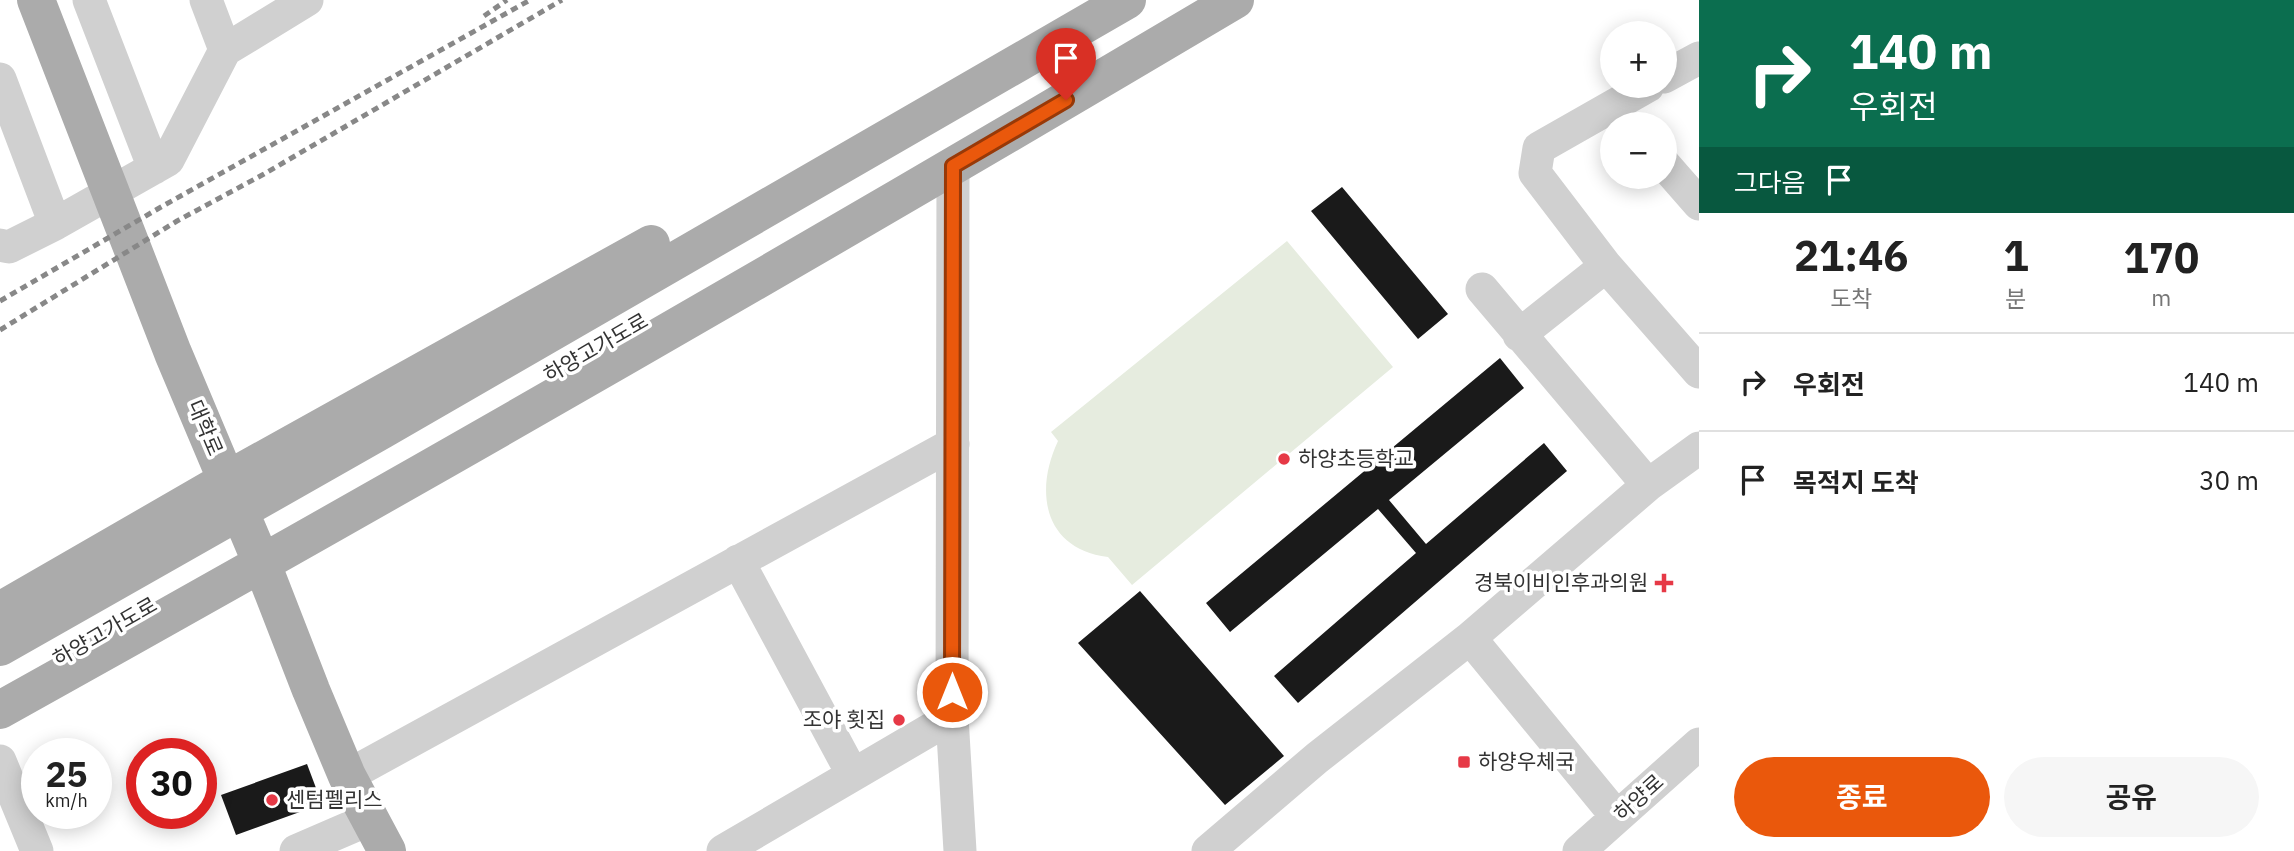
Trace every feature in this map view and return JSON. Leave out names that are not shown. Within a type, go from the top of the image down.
[{"type":"main road","name":"대학로","points":[[36,0],[173,353],[262,564],[311,690],[347,776],[379,835]]},
{"type":"main road","points":[[0,611],[227,480],[626,259],[1074,0]]},
{"type":"main road","name":"하양고가도로","points":[[0,647],[1127,0]]},
{"type":"main road","name":"하양고가도로","points":[[0,692],[394,467],[1189,0]]},
{"type":"main road","points":[[0,710],[262,564],[953,166],[1235,0]]},
{"type":"street","points":[[89,0],[161,164]]},
{"type":"street","points":[[206,0],[225,50]]},
{"type":"street","points":[[0,246],[9,247],[55,224],[161,164],[225,50],[307,0]]},
{"type":"street","points":[[1677,70],[1699,58]]},
{"type":"street","points":[[0,79],[55,224]]},
{"type":"street","points":[[1625,112],[1637,98]]},
{"type":"street","points":[[1600,124],[1539,148],[1535,173],[1606,266],[1699,372]]},
{"type":"street","points":[[953,166],[952,717],[960,851]]},
{"type":"street","points":[[1677,178],[1699,204]]},
{"type":"street","points":[[1520,335],[1606,266]]},
{"type":"street","points":[[1482,289],[1648,485]]},
{"type":"street","points":[[347,776],[953,444]]},
{"type":"street","points":[[1208,851],[1317,758],[1470,638],[1648,485],[1699,448]]},
{"type":"street","points":[[738,561],[853,775]]},
{"type":"street","points":[[1470,638],[1617,817]]},
{"type":"street","points":[[723,851],[952,717]]},
{"type":"street","name":"하양로","points":[[1579,851],[1699,744]]},
{"type":"street","points":[[0,761],[37,851]]},
{"type":"street","points":[[296,851],[379,835]]},
{"type":"shaded area","points":[[1287,241],[1393,367],[1132,585],[1108,557],[1086,552],[1070,543],[1058,530],[1050,515],[1046,498],[1047,480],[1058,441],[1051,432]]},
{"type":"building","points":[[1342,187],[1448,314],[1418,339],[1311,211]]},
{"type":"building","points":[[1500,358],[1524,388],[1389,500],[1426,544],[1544,443],[1567,471],[1298,703],[1274,676],[1416,553],[1378,509],[1230,632],[1206,603]]},
{"type":"building","points":[[1140,591],[1284,756],[1225,805],[1078,643]]},
{"type":"building","name":"센텀펠리스","points":[[307,764],[322,804],[236,835],[221,795]]},
{"type":"railway","points":[[484,16],[507,0]]},
{"type":"railway","points":[[0,301],[161,207],[530,0]]},
{"type":"railway","points":[[0,330],[177,221],[264,174],[562,0]]},
{"type":"place","name":"하양초등학교","points":[[1284,459]]},
{"type":"place","name":"경북이비인후과의원","points":[[1664,583]]},
{"type":"place","name":"조야 횟집","points":[[899,720]]},
{"type":"place","name":"하양우체국","points":[[1464,762]]},
{"type":"place","name":"센텀펠리스","points":[[272,800]]},
{"type":"route","points":[[952,692],[953,166],[1066,100]]}]
